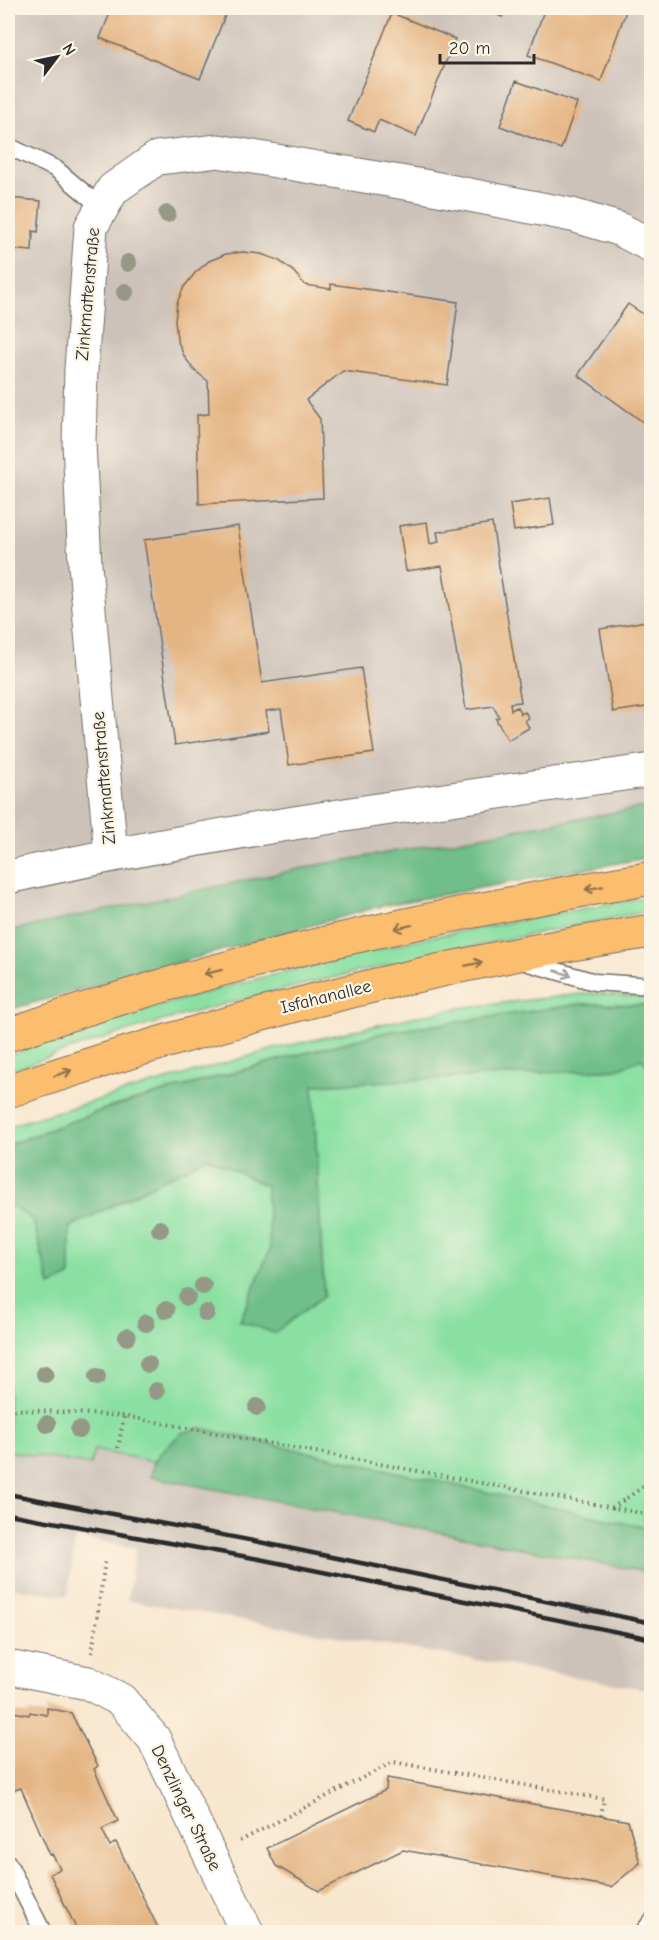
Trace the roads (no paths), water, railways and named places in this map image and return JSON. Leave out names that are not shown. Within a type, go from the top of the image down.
[{"type":"highway","points":[[8,1035],[198,975],[333,942],[546,896],[651,878]]},
{"type":"highway","name":"Isfahanallee","points":[[8,1091],[103,1059],[278,1008],[506,957],[651,931]]},
{"type":"street","name":"Zinkmattenstraße","points":[[111,854],[85,565],[79,442],[81,370],[91,226],[113,189],[157,158],[218,151],[423,186],[572,215],[619,229],[651,246]]},
{"type":"street","name":"Zinkmattenstraße","points":[[8,877],[111,854],[402,806],[651,770]]},
{"type":"street","name":"Denzlinger Straße","points":[[8,1667],[88,1683],[121,1700],[154,1739],[247,1932]]},
{"type":"lane","points":[[8,146],[56,169],[102,208]]},
{"type":"lane","points":[[506,957],[595,982],[651,986]]},
{"type":"lane","points":[[8,1863],[43,1932]]},
{"type":"lane","points":[[644,1932],[651,1921]]},
{"type":"railway","points":[[8,1494],[264,1543],[652,1623]]},
{"type":"railway","points":[[8,1514],[259,1559],[652,1639]]}]
